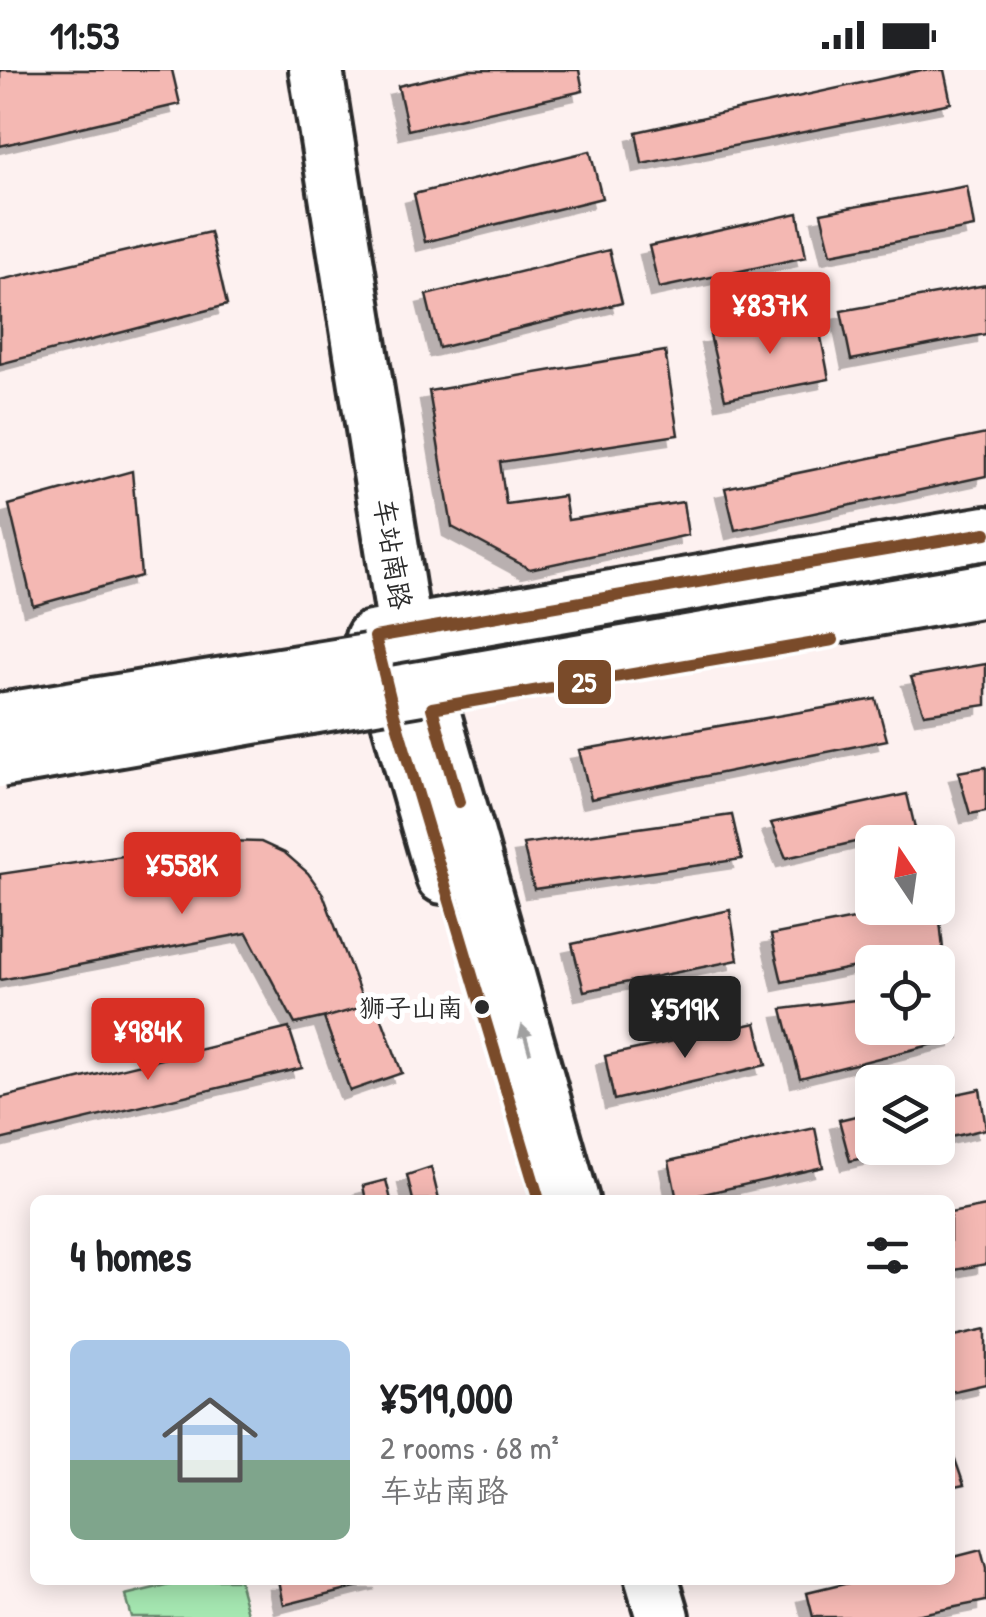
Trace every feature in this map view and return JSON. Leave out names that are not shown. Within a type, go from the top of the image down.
[{"type":"main road","name":"车站南路","points":[[288,70],[390,634],[570,1195]]},
{"type":"main road","name":"车站南路","points":[[316,70],[390,634]]},
{"type":"main road","points":[[0,702],[986,533]]},
{"type":"main road","points":[[0,720],[986,562]]},
{"type":"main road","points":[[0,762],[986,590]]},
{"type":"main road","points":[[0,781],[986,614]]},
{"type":"main road","name":"车站南路","points":[[413,711],[538,1195]]},
{"type":"main road","points":[[653,1585],[663,1617]]},
{"type":"main road","points":[[682,1585],[692,1617]]},
{"type":"green space","points":[[171,1585],[240,1585],[249,1617],[131,1617],[125,1596]]},
{"type":"building","points":[[0,70],[172,70],[180,104],[0,146]]},
{"type":"building","points":[[468,70],[579,70],[583,91],[408,130],[398,86]]},
{"type":"building","points":[[921,70],[944,70],[951,103],[642,164],[636,132]]},
{"type":"building","points":[[590,151],[602,198],[425,242],[414,194]]},
{"type":"building","points":[[967,186],[974,227],[831,254],[821,213]]},
{"type":"building","points":[[798,213],[806,257],[659,288],[649,246]]},
{"type":"building","points":[[210,232],[227,305],[0,364],[0,280]]},
{"type":"building","points":[[609,250],[622,303],[439,348],[426,295]]},
{"type":"building","points":[[986,285],[986,334],[851,360],[841,311]]},
{"type":"building","points":[[817,316],[829,379],[725,399],[710,335]]},
{"type":"building","points":[[665,351],[678,435],[500,462],[506,504],[564,496],[568,520],[683,502],[688,535],[530,569],[452,527],[429,391]]},
{"type":"building","points":[[986,434],[986,476],[735,530],[725,488]]},
{"type":"building","points":[[132,471],[141,576],[33,606],[9,505]]},
{"type":"building","points":[[986,664],[986,705],[924,714],[911,677]]},
{"type":"building","points":[[876,699],[887,740],[591,799],[579,750]]},
{"type":"building","points":[[986,767],[986,811],[970,814],[958,772]]},
{"type":"building","points":[[907,794],[914,825],[855,825],[855,842],[786,858],[771,823]]},
{"type":"building","points":[[732,815],[742,859],[534,889],[523,844]]},
{"type":"building","points":[[225,841],[261,842],[285,853],[308,873],[323,894],[366,1008],[295,1024],[247,933],[0,980],[0,874]]},
{"type":"building","points":[[730,910],[738,960],[584,991],[572,944]]},
{"type":"building","points":[[855,919],[855,925],[940,925],[943,945],[855,945],[855,967],[782,982],[771,935]]},
{"type":"building","points":[[855,1000],[855,1045],[930,1045],[800,1078],[782,1009]]},
{"type":"building","points":[[376,1003],[402,1073],[350,1091],[324,1018]]},
{"type":"building","points":[[756,1023],[766,1065],[614,1100],[605,1056]]},
{"type":"building","points":[[289,1028],[302,1068],[0,1140],[0,1098]]},
{"type":"building","points":[[980,1089],[986,1129],[955,1136],[955,1094]]},
{"type":"building","points":[[855,1116],[855,1160],[850,1161],[839,1120]]},
{"type":"building","points":[[815,1128],[823,1167],[699,1195],[676,1195],[669,1161]]},
{"type":"building","points":[[431,1167],[438,1195],[412,1195],[407,1175]]},
{"type":"building","points":[[386,1180],[390,1195],[365,1195],[363,1186]]},
{"type":"building","points":[[986,1206],[986,1264],[955,1270],[955,1212]]},
{"type":"building","points":[[986,1329],[986,1384],[955,1391],[955,1336]]},
{"type":"building","points":[[955,1459],[964,1485],[955,1487]]},
{"type":"building","points":[[981,1550],[986,1569],[986,1601],[905,1617],[813,1617],[807,1593],[840,1585],[955,1585],[955,1557]]},
{"type":"building","points":[[280,1585],[363,1585],[284,1605]]},
{"type":"transit line","name":"25","points":[[538,1195],[394,714],[375,637],[986,533]]},
{"type":"transit line","name":"25","points":[[459,802],[432,708],[833,640]]},
{"type":"place","name":"狮子山南","points":[[482,1007]]}]
